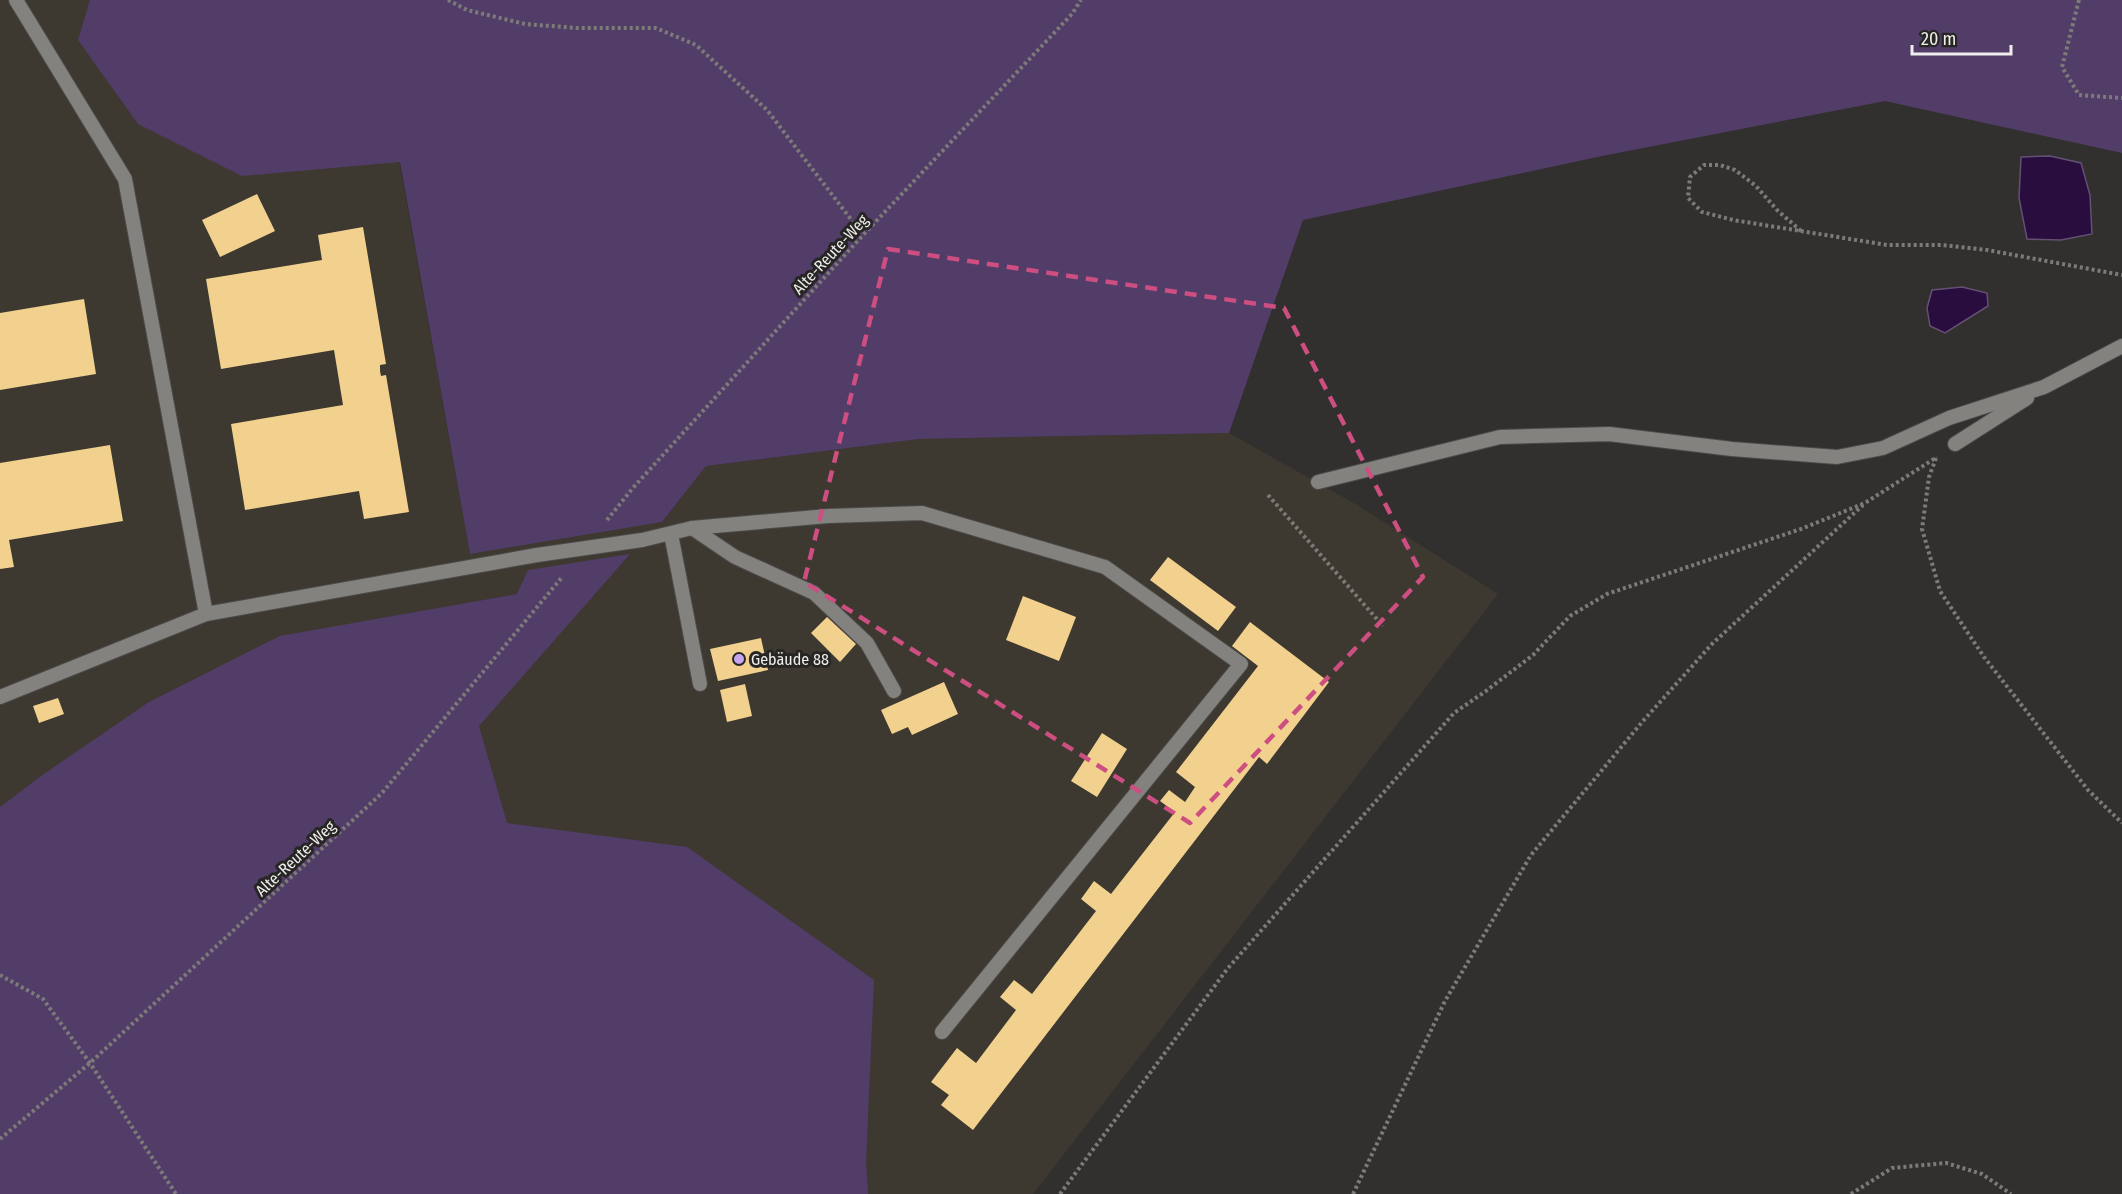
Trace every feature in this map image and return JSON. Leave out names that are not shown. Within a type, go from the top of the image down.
[{"type":"lane","points":[[16,0],[125,179],[206,614]]},
{"type":"lane","points":[[1955,444],[2044,387],[2122,346]]},
{"type":"lane","points":[[1318,482],[1500,437],[1609,434],[1732,449],[1837,457],[1883,448],[1949,418],[2044,387]]},
{"type":"lane","points":[[0,697],[206,614],[537,555],[642,540],[692,528],[828,516],[922,513],[1105,567],[1241,664],[942,1032]]},
{"type":"lane","points":[[692,528],[735,557],[814,592],[867,643],[894,691]]},
{"type":"lane","points":[[671,534],[700,684]]},
{"type":"path","points":[[448,0],[467,10],[525,24],[576,28],[656,28],[696,45],[767,110],[863,235]]},
{"type":"path","name":"Alte-Reute-Weg","points":[[601,528],[632,489],[863,235],[1064,22],[1081,0]]},
{"type":"path","points":[[2079,0],[2062,67],[2079,95],[2122,98]]},
{"type":"path","points":[[1801,231],[1756,186],[1735,170],[1720,165],[1704,165],[1690,177],[1688,198],[1702,212],[1732,220],[1887,245],[1942,245],[1987,250],[2122,275]]},
{"type":"path","points":[[1060,1194],[1228,968],[1454,713],[1486,692],[1533,655],[1570,616],[1607,594],[1801,529],[1865,503],[1936,458],[1929,477],[1922,529],[1940,591],[1984,657],[2088,790],[2122,823]]},
{"type":"path","points":[[1268,495],[1383,626]]},
{"type":"path","points":[[1353,1194],[1444,1001],[1531,855],[1643,721],[1712,644],[1865,503]]},
{"type":"path","name":"Alte-Reute-Weg","points":[[0,1139],[90,1063],[382,793],[566,573]]},
{"type":"path","points":[[0,975],[43,999],[90,1063],[176,1194]]},
{"type":"path","points":[[1851,1194],[1892,1168],[1946,1163],[1982,1173],[2011,1194]]},
{"type":"highlighted area","points":[[888,249],[1284,308],[1423,577],[1190,823],[804,582]]},
{"type":"shaded area","points":[[0,0],[370,0],[470,554],[662,522],[706,466],[919,439],[1229,433],[1357,505],[1498,594],[1033,1194],[485,1194],[443,800],[517,594],[406,614],[41,776],[0,807]]},
{"type":"shaded area","points":[[90,0],[2122,0],[2122,153],[1885,101],[1602,156],[1303,220],[1229,433],[919,439],[706,466],[662,522],[470,554],[400,162],[242,176],[138,124],[78,40]]},
{"type":"shaded area","points":[[2050,156],[2081,163],[2090,195],[2092,234],[2061,240],[2027,239],[2019,198],[2021,157]]},
{"type":"shaded area","points":[[1962,287],[1987,293],[1988,306],[1945,333],[1930,326],[1927,308],[1932,290]]},
{"type":"shaded area","points":[[630,554],[479,726],[507,823],[687,847],[874,980],[866,1161],[868,1194],[0,1194],[0,807],[149,702],[280,636],[517,594],[528,570]]},
{"type":"building","points":[[257,194],[275,231],[220,257],[202,220]]},
{"type":"building","points":[[363,227],[386,364],[380,365],[380,371],[381,376],[386,375],[409,512],[364,519],[359,491],[245,510],[231,424],[343,405],[334,350],[221,369],[206,279],[322,260],[318,235]]},
{"type":"building","points":[[84,299],[96,374],[0,390],[0,313]]},
{"type":"building","points":[[110,445],[123,521],[9,540],[14,567],[0,569],[0,463]]},
{"type":"building","points":[[1168,557],[1236,607],[1218,631],[1150,580]]},
{"type":"building","points":[[1023,596],[1076,617],[1059,661],[1006,640]]},
{"type":"building","points":[[827,617],[856,644],[840,662],[811,633]]},
{"type":"building","points":[[1250,622],[1329,682],[1267,764],[1259,757],[973,1130],[941,1105],[949,1095],[931,1082],[957,1048],[976,1063],[1016,1010],[1000,997],[1014,980],[1032,994],[1096,911],[1081,899],[1094,881],[1111,894],[1175,812],[1160,801],[1169,790],[1185,802],[1195,787],[1176,772],[1258,666],[1232,646]]},
{"type":"building","name":"Gebäude 88","points":[[761,638],[768,670],[718,681],[710,649]]},
{"type":"building","points":[[944,682],[958,714],[912,735],[908,727],[892,734],[881,710]]},
{"type":"building","points":[[745,684],[752,716],[727,722],[720,690]]},
{"type":"building","points":[[58,698],[64,714],[39,723],[33,706]]},
{"type":"building","points":[[1102,733],[1127,749],[1097,797],[1071,781]]},
{"type":"place","name":"Gebäude 88","points":[[739,659]]}]
